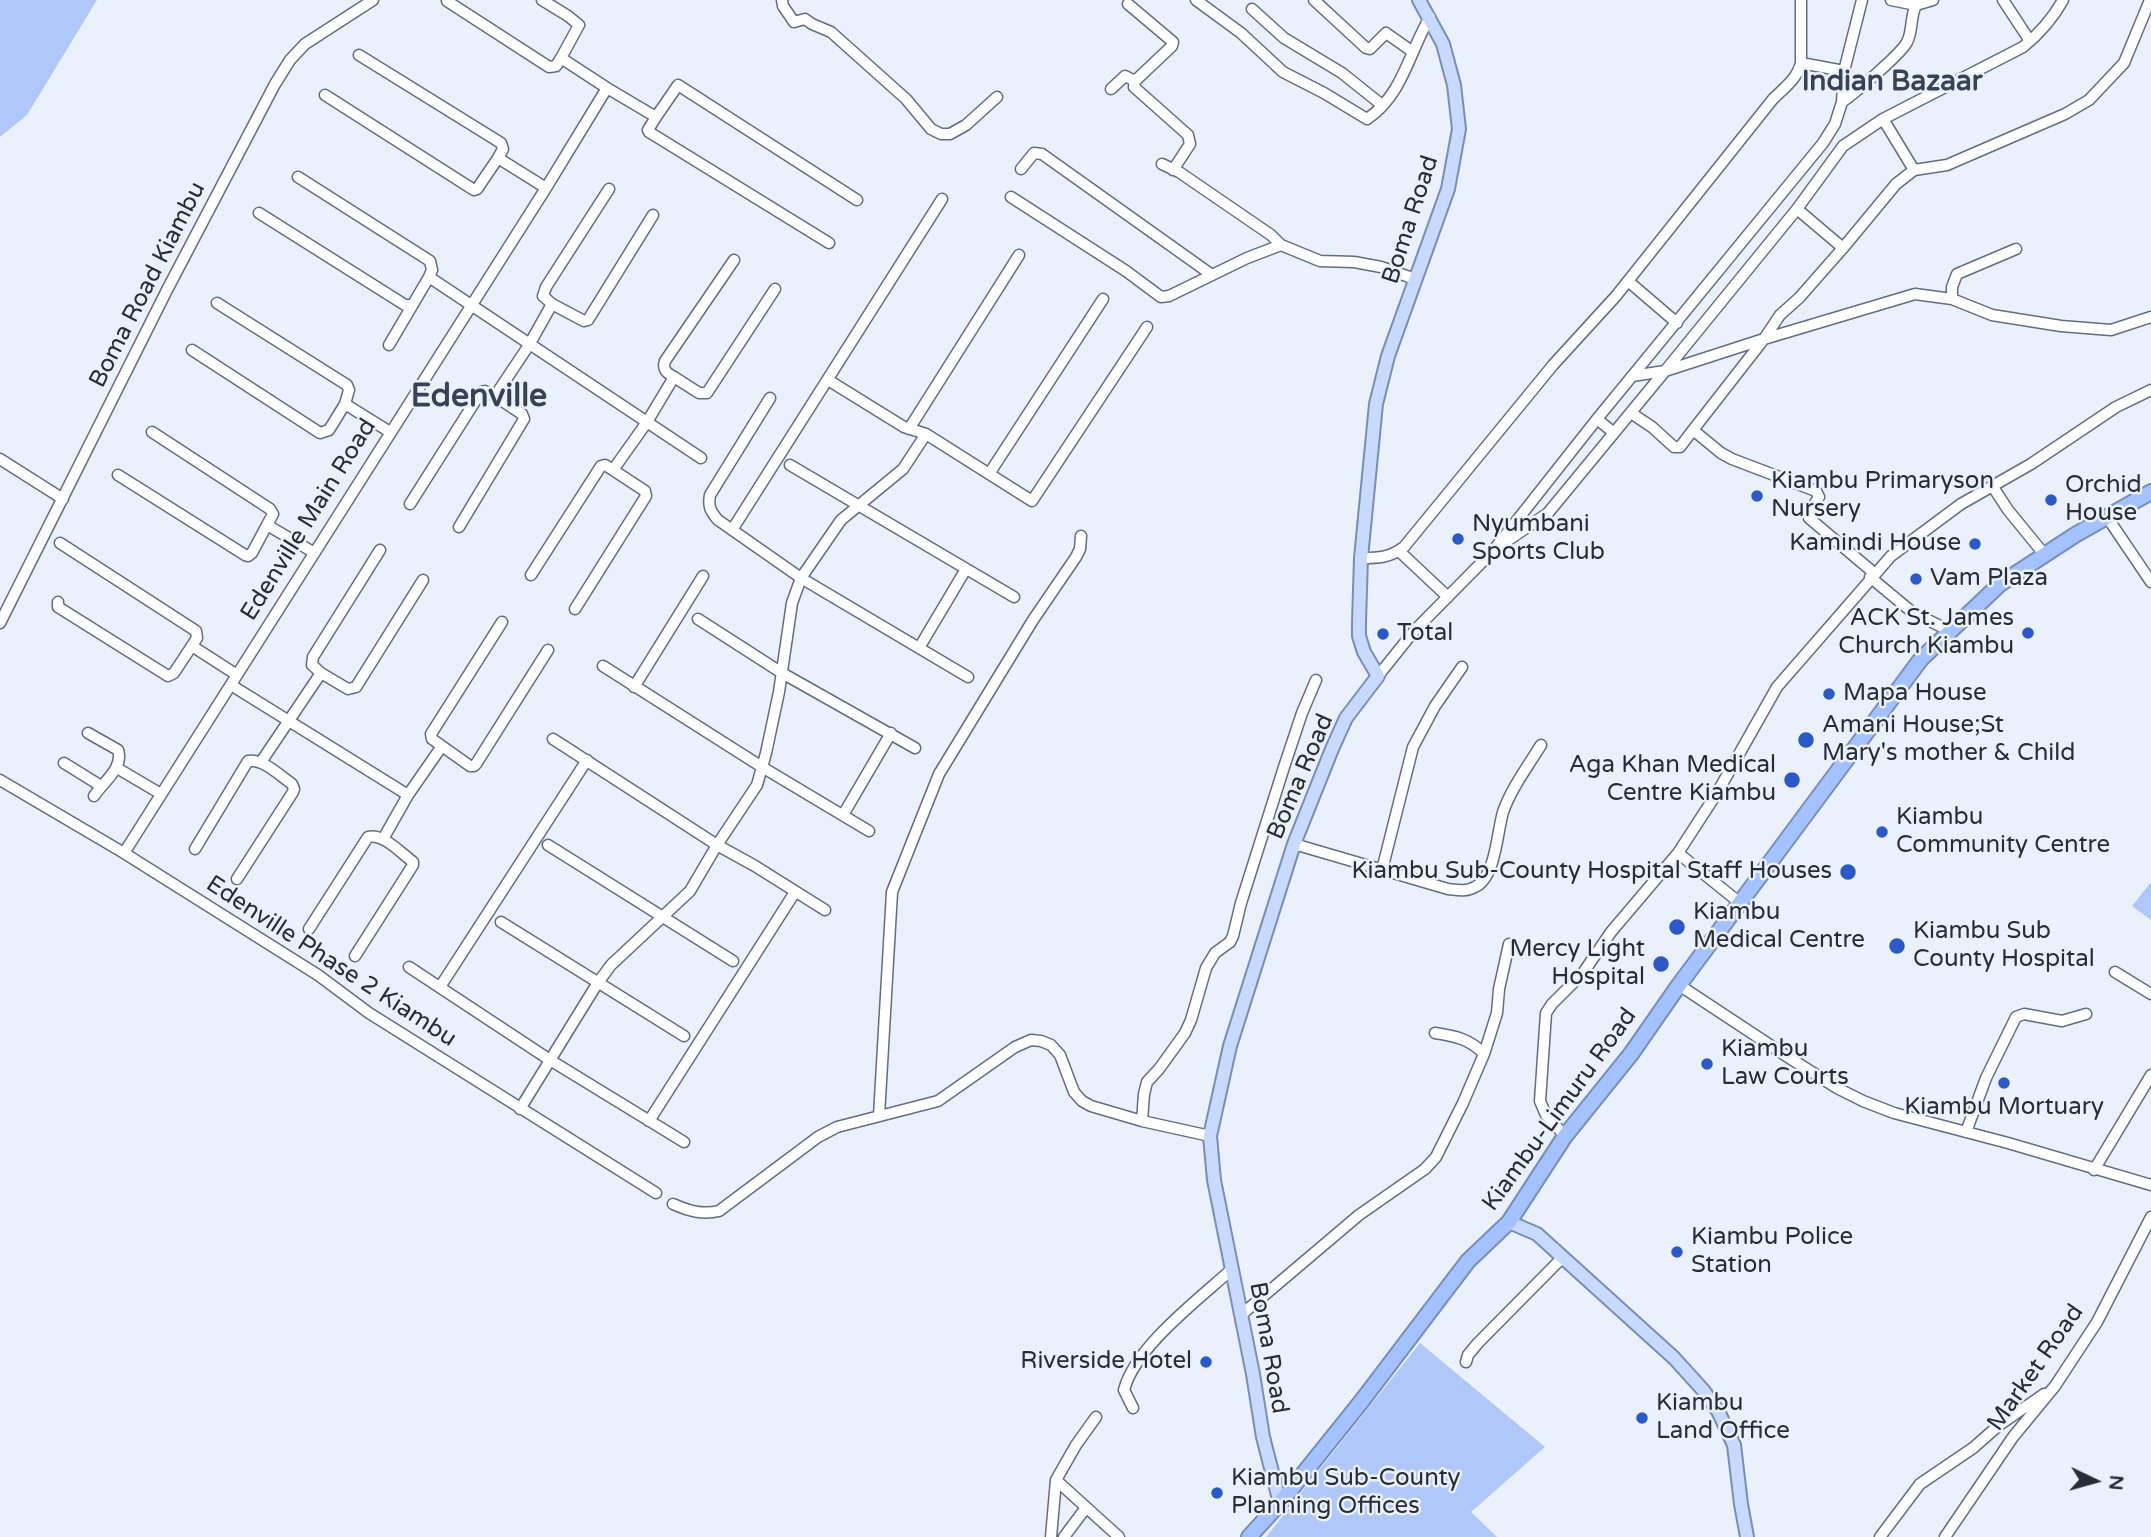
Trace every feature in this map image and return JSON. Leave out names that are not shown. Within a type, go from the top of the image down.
[{"type":"highway","name":"Kiambu-Limuru Road","points":[[1249,1537],[1280,1503],[1361,1402],[1468,1261],[1509,1222],[1565,1136],[1631,1054],[1914,668],[2000,584],[2043,554],[2151,493]]},
{"type":"main road","name":"Boma Road","points":[[1280,1503],[1263,1437],[1214,1180],[1210,1136],[1230,1046],[1294,844],[1346,718],[1378,677],[1364,652],[1359,636],[1361,558],[1376,404],[1388,356],[1448,190],[1459,129],[1454,85],[1443,44],[1419,0]]},
{"type":"main road","points":[[1509,1222],[1537,1234],[1674,1358],[1703,1390],[1718,1410],[1734,1445],[1747,1537]]},
{"type":"street","name":"Boma Road Kiambu","points":[[0,623],[167,290],[275,84],[305,44],[373,0]]},
{"type":"street","points":[[447,1],[550,67],[556,66],[579,25],[542,0]]},
{"type":"street","points":[[782,0],[794,22],[805,19],[831,32],[906,100],[931,129],[941,134],[950,134],[966,125],[997,97]]},
{"type":"street","points":[[1196,0],[1241,33],[1283,72],[1332,97],[1365,119],[1373,116],[1398,87],[1430,17]]},
{"type":"street","points":[[1314,0],[1366,48],[1374,47],[1386,33],[1413,52]]},
{"type":"street","points":[[1361,558],[1381,559],[1398,551],[1410,539],[1553,365],[1628,281],[1773,99],[1792,80],[1801,63],[1801,0]]},
{"type":"street","points":[[1378,677],[1414,631],[1492,552],[1828,135],[1835,124],[1842,102],[1844,71],[1862,0]]},
{"type":"street","points":[[1891,0],[1916,5],[1933,0]]},
{"type":"street","points":[[2003,0],[2030,41]]},
{"type":"street","points":[[1492,552],[1542,519],[1797,209],[1843,146],[1883,119],[2023,47],[2048,23],[2063,0]]},
{"type":"street","points":[[1630,413],[1652,427],[1674,447],[1680,447],[1780,315],[1799,298],[1896,184],[1914,170],[1947,165],[2065,114],[2089,100],[2124,63],[2150,0]]},
{"type":"street","points":[[1128,4],[1173,42],[1136,81],[1134,87],[1191,139],[1173,170]]},
{"type":"street","points":[[1842,102],[1902,51],[1911,33],[1910,23],[1916,5]]},
{"type":"street","points":[[1252,9],[1284,38],[1342,73],[1382,105]]},
{"type":"street","points":[[325,95],[474,190],[477,189],[503,149],[501,143],[359,55]]},
{"type":"street","points":[[561,58],[656,117]]},
{"type":"street","points":[[1801,63],[1844,71]]},
{"type":"street","points":[[1111,89],[1125,76],[1136,81]]},
{"type":"street","points":[[829,243],[649,132],[656,117],[678,85],[858,200]]},
{"type":"street","name":"Edenville Main Road","points":[[124,852],[607,88]]},
{"type":"street","points":[[1883,119],[1914,170]]},
{"type":"street","points":[[1828,135],[1843,146]]},
{"type":"street","points":[[1021,169],[1034,153],[1042,155],[1212,275]]},
{"type":"street","points":[[498,158],[546,188]]},
{"type":"street","points":[[1162,164],[1252,222],[1282,245],[1320,261],[1354,262],[1381,267],[1415,279]]},
{"type":"street","points":[[298,177],[429,258],[432,265],[429,276],[389,345]]},
{"type":"street","points":[[609,189],[543,292],[542,296],[552,304],[584,321],[588,320],[653,215]]},
{"type":"street","points":[[1011,197],[1126,271],[1161,297],[1169,296],[1272,247],[1282,245]]},
{"type":"street","points":[[732,530],[942,199]]},
{"type":"street","points":[[1797,209],[1843,248]]},
{"type":"street","points":[[259,213],[405,305],[411,305]]},
{"type":"street","points":[[1952,299],[1952,287],[1957,274],[2015,249]]},
{"type":"street","points":[[909,429],[1018,256]]},
{"type":"street","points":[[734,260],[665,361],[664,369],[674,377],[699,393],[708,393],[775,289]]},
{"type":"street","points":[[429,276],[701,458]]},
{"type":"street","points":[[1628,281],[1677,323]]},
{"type":"street","points":[[1632,376],[1665,371],[1915,294],[1952,299],[1992,315],[2061,327],[2111,330],[2151,317]]},
{"type":"street","points":[[989,474],[1103,299]]},
{"type":"street","points":[[192,350],[320,433],[329,430],[345,404],[349,390],[346,385],[216,303]]},
{"type":"street","points":[[495,396],[530,345],[552,304]]},
{"type":"street","points":[[828,380],[909,429],[926,434],[1032,501],[1147,327]]},
{"type":"street","points":[[613,470],[647,422],[674,377]]},
{"type":"street","points":[[1565,1136],[1546,1115],[1540,1101],[1546,1013],[1583,973],[1611,932],[1678,853],[1717,793],[1777,687],[1872,575],[1917,535],[1961,504],[1993,487],[2116,407],[2151,390]]},
{"type":"street","points":[[410,504],[481,392],[485,391],[522,414],[524,419],[459,527]]},
{"type":"street","points":[[770,398],[710,495],[712,513],[718,520],[801,578],[968,677]]},
{"type":"street","points":[[345,404],[390,432]]},
{"type":"street","points":[[1597,419],[1614,433]]},
{"type":"street","points":[[1693,430],[1732,460],[1816,491],[1819,497],[1810,511],[1809,518],[1912,612],[1950,631]]},
{"type":"street","points":[[118,475],[245,555],[252,553],[273,514],[270,509],[152,432]]},
{"type":"street","points":[[518,1108],[611,965],[690,891],[757,785],[782,673],[792,603],[801,578],[841,520],[903,469],[926,434]]},
{"type":"street","points":[[0,459],[63,499]]},
{"type":"street","points":[[531,575],[601,466],[605,465],[645,491],[646,496],[575,609]]},
{"type":"street","points":[[790,465],[1014,597]]},
{"type":"street","points":[[1993,487],[2043,554]]},
{"type":"street","points":[[2107,517],[2151,582]]},
{"type":"street","points":[[267,525],[313,552]]},
{"type":"street","points":[[879,1116],[892,892],[939,774],[1033,620],[1076,556],[1080,549],[1081,536]]},
{"type":"street","points":[[58,602],[58,607],[168,676],[174,673],[197,638],[196,631],[60,542]]},
{"type":"street","points":[[380,550],[313,657],[312,665],[321,673],[348,689],[356,687],[423,580]]},
{"type":"street","points":[[1398,551],[1448,597]]},
{"type":"street","points":[[919,648],[966,569]]},
{"type":"street","points":[[634,687],[703,576]]},
{"type":"street","points":[[698,619],[782,673],[915,748]]},
{"type":"street","points":[[502,622],[431,734],[432,739],[470,766],[474,766],[548,650]]},
{"type":"street","points":[[192,646],[237,675]]},
{"type":"street","points":[[603,666],[869,831]]},
{"type":"street","points":[[1382,870],[1413,747],[1435,706],[1462,667]]},
{"type":"street","points":[[261,762],[321,673]]},
{"type":"street","points":[[1142,1121],[1143,1094],[1147,1082],[1185,1033],[1206,968],[1215,953],[1230,943],[1233,936],[1283,766],[1301,713],[1316,680]]},
{"type":"street","points":[[231,685],[408,796]]},
{"type":"street","points":[[88,733],[118,750],[120,756],[117,768],[94,796]]},
{"type":"street","points":[[843,815],[891,733]]},
{"type":"street","points":[[553,739],[717,845],[825,910]]},
{"type":"street","points":[[1294,844],[1448,889],[1466,891],[1478,887],[1491,864],[1503,811],[1541,745]]},
{"type":"street","points":[[383,839],[442,746]]},
{"type":"street","points":[[195,849],[246,764],[253,760],[261,762],[292,784],[294,789],[237,879]]},
{"type":"street","points":[[440,987],[587,760]]},
{"type":"street","points":[[64,763],[101,786]]},
{"type":"street","points":[[117,768],[161,794]]},
{"type":"street","points":[[0,780],[124,852]]},
{"type":"street","points":[[309,929],[368,837],[371,835],[383,839],[414,865],[355,956]]},
{"type":"street","points":[[548,845],[733,961]]},
{"type":"street","name":"Edenville Phase 2 Kiambu","points":[[124,852],[318,975],[369,1013],[656,1193]]},
{"type":"street","points":[[1678,853],[1740,903]]},
{"type":"street","points":[[649,1121],[795,892]]},
{"type":"street","points":[[501,922],[684,1036]]},
{"type":"street","points":[[1241,1315],[1359,1215],[1425,1169],[1436,1157],[1464,1103],[1484,1055],[1497,1013],[1499,989],[1509,944]]},
{"type":"street","points":[[409,967],[684,1142]]},
{"type":"street","points":[[2115,972],[2151,994]]},
{"type":"street","points":[[1679,985],[1854,1097],[1894,1113],[2151,1185]]},
{"type":"street","points":[[1966,1132],[1986,1078],[2016,1017],[2024,1014],[2062,1021],[2086,1014]]},
{"type":"street","points":[[1435,1033],[1465,1039],[1484,1055]]},
{"type":"street","points":[[673,1204],[693,1213],[719,1211],[818,1137],[837,1127],[938,1101],[1015,1047],[1031,1041],[1051,1045],[1060,1055],[1074,1092],[1091,1106],[1210,1136]]},
{"type":"street","points":[[2094,1170],[2151,1075]]},
{"type":"street","name":"Market Road","points":[[1945,1537],[2013,1437],[2055,1386],[2097,1322],[2151,1217]]},
{"type":"street","points":[[1466,1362],[1478,1343],[1562,1258]]},
{"type":"street","points":[[1133,1408],[1124,1390],[1127,1376],[1152,1343],[1232,1269]]},
{"type":"street","points":[[1880,1537],[1920,1484],[2055,1386]]},
{"type":"street","points":[[1051,1537],[1056,1480],[1096,1417]]},
{"type":"street","points":[[1056,1480],[1119,1537]]},
{"type":"street","points":[[1064,1537],[1085,1508]]},
{"type":"shaded area","points":[[0,0],[97,0],[27,115],[0,137]]},
{"type":"shaded area","points":[[2151,882],[2151,920],[2132,906]]},
{"type":"shaded area","points":[[1420,1343],[1545,1447],[1471,1512],[1497,1537],[1266,1537]]},
{"type":"place","name":"Kiambu Primaryson Nursery","points":[[1757,496]]},
{"type":"place","name":"Orchid House","points":[[2051,500]]},
{"type":"place","name":"Nyumbani Sports Club","points":[[1458,539]]},
{"type":"place","name":"Kamindi House","points":[[1975,544]]},
{"type":"place","name":"Vam Plaza","points":[[1916,579]]},
{"type":"place","name":"ACK St. James Church Kiambu","points":[[2028,633]]},
{"type":"place","name":"Total","points":[[1383,634]]},
{"type":"place","name":"Mapa House","points":[[1829,694]]},
{"type":"place","name":"Amani House;St Mary's mother & Child","points":[[1806,740]]},
{"type":"place","name":"Aga Khan Medical Centre Kiambu","points":[[1792,780]]},
{"type":"place","name":"Kiambu Community Centre","points":[[1882,832]]},
{"type":"place","name":"Kiambu Sub-County Hospital Staff Houses","points":[[1848,872]]},
{"type":"place","name":"Kiambu Medical Centre","points":[[1677,927]]},
{"type":"place","name":"Kiambu Sub County Hospital","points":[[1897,946]]},
{"type":"place","name":"Mercy Light Hospital","points":[[1661,964]]},
{"type":"place","name":"Kiambu Law Courts","points":[[1707,1064]]},
{"type":"place","name":"Kiambu Mortuary","points":[[2004,1083]]},
{"type":"place","name":"Kiambu Police Station","points":[[1677,1252]]},
{"type":"place","name":"Riverside Hotel","points":[[1206,1362]]},
{"type":"place","name":"Kiambu Land Office","points":[[1642,1418]]},
{"type":"place","name":"Kiambu Sub-County Planning Offices","points":[[1217,1493]]},
{"type":"district","name":"Indian Bazaar","points":[[1892,83]]},
{"type":"district","name":"Edenville","points":[[479,398]]}]
